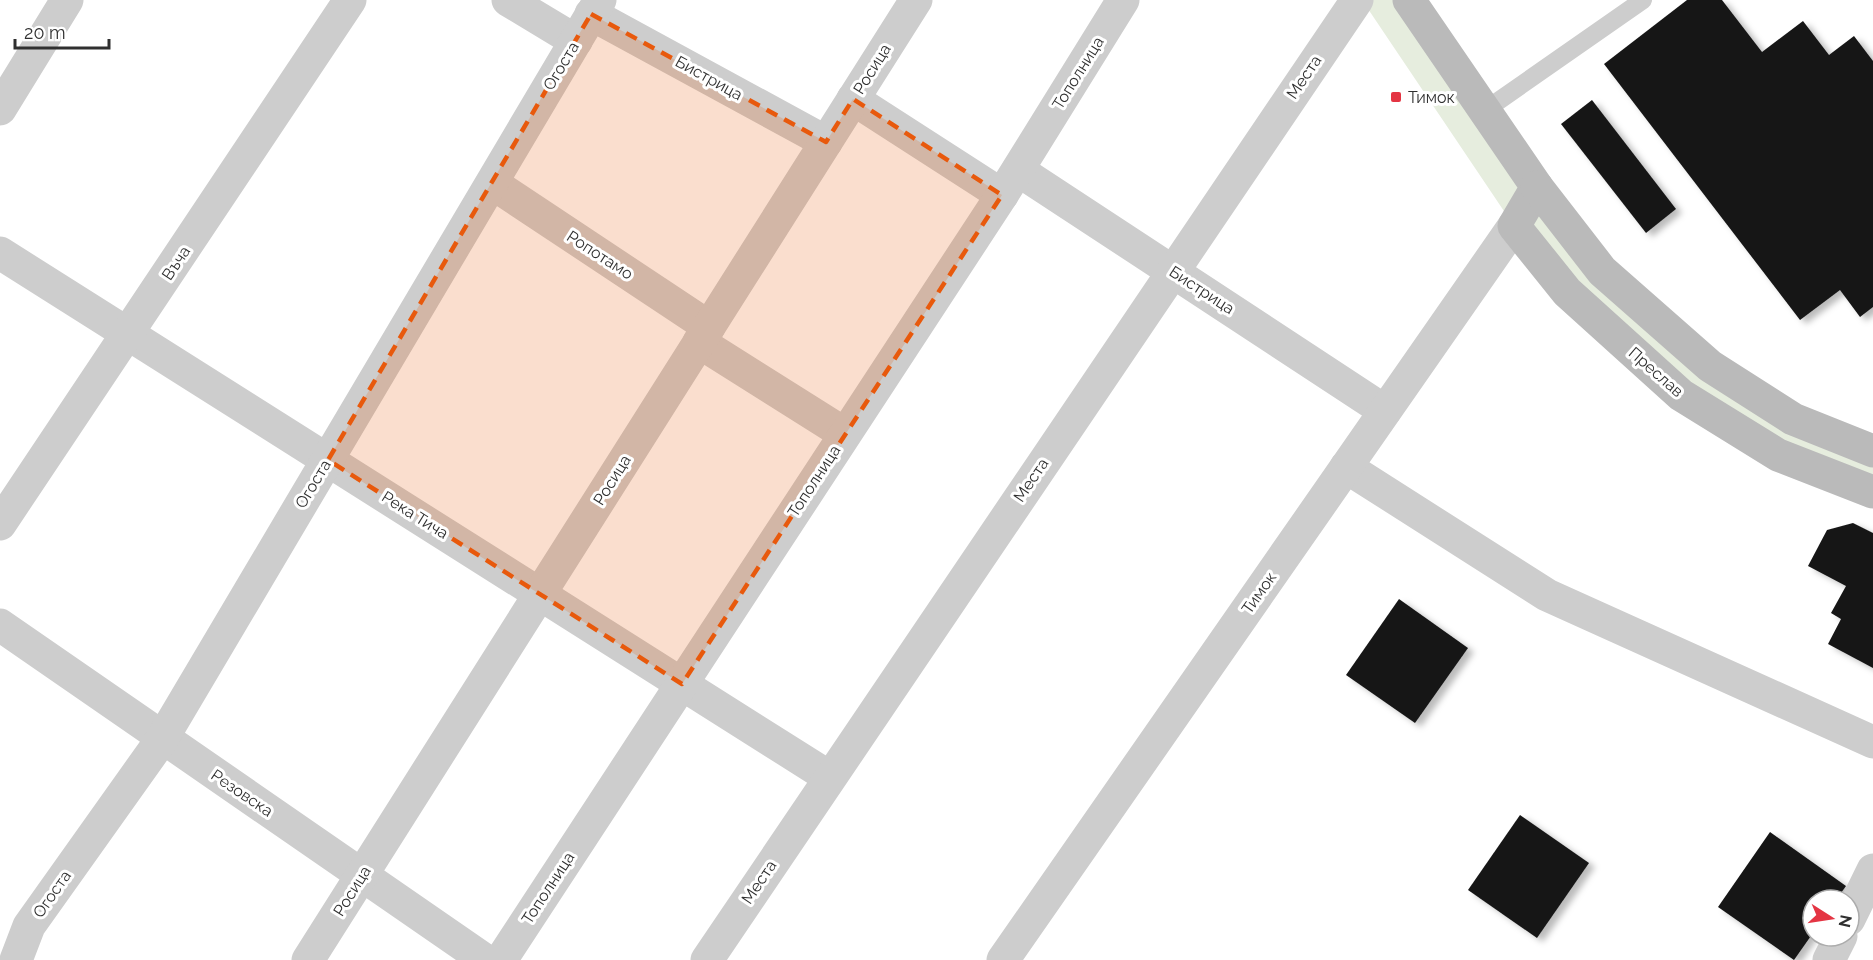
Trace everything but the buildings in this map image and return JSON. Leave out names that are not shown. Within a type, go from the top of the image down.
[{"type":"main road","points":[[1409,0],[1537,188],[1602,271],[1710,366],[1793,419],[1873,451]]},
{"type":"main road","points":[[1514,226],[1537,188]]},
{"type":"main road","name":"Преслав","points":[[1514,226],[1567,292],[1681,395],[1778,455],[1873,492]]},
{"type":"street","points":[[0,109],[67,0]]},
{"type":"street","name":"Въча","points":[[0,524],[350,0]]},
{"type":"street","name":"Бистрица","points":[[508,0],[589,18],[826,142]]},
{"type":"street","name":"Росица","points":[[308,960],[916,0]]},
{"type":"street","name":"Тополница","points":[[501,960],[1010,183],[1123,0]]},
{"type":"street","name":"Места","points":[[707,960],[1357,0]]},
{"type":"street","name":"Огоста","points":[[16,960],[30,926],[162,739],[589,18]]},
{"type":"street","name":"Бистрица","points":[[853,99],[1173,271],[1385,411]]},
{"type":"street","name":"Ропотамо","points":[[492,183],[845,434]]},
{"type":"street","name":"Тимок","points":[[1003,960],[1514,226]]},
{"type":"street","name":"Река Тича","points":[[0,253],[829,777]]},
{"type":"street","points":[[1346,467],[1547,595],[1873,742]]},
{"type":"street","name":"Резовска","points":[[0,625],[485,960]]},
{"type":"street","points":[[1861,894],[1873,870]]},
{"type":"lane","points":[[1484,111],[1643,0]]},
{"type":"highlighted area","points":[[591,14],[826,142],[853,99],[1002,195],[682,684],[328,460]]},
{"type":"green space","points":[[1362,0],[1409,0],[1537,187],[1710,366],[1873,451],[1873,492],[1681,395],[1514,226]]},
{"type":"place","name":"Тимок","points":[[1396,97]]}]
